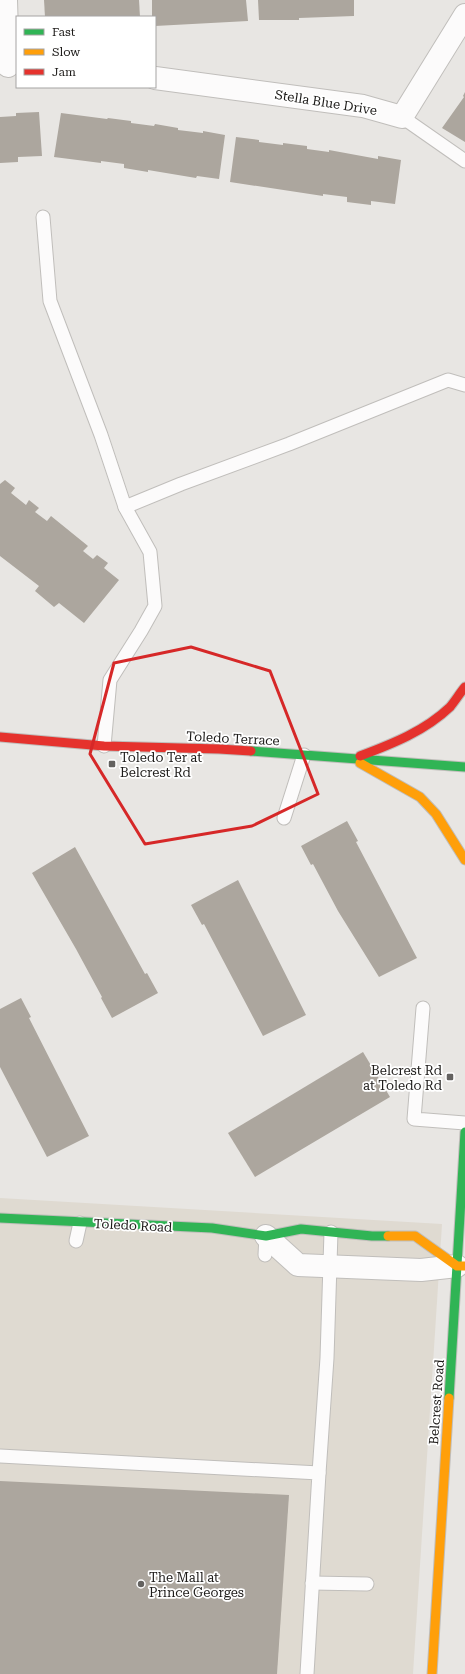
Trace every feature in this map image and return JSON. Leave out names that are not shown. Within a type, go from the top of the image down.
[{"type":"street","points":[[6,0],[8,66]]},
{"type":"street","points":[[402,117],[465,15]]},
{"type":"street","name":"Stella Blue Drive","points":[[156,78],[363,106],[402,117]]},
{"type":"street","points":[[352,758],[402,740],[426,726],[448,708],[465,687]]},
{"type":"street","name":"Toledo Terrace","points":[[0,737],[104,746],[219,749],[465,767]]},
{"type":"street","points":[[352,758],[420,798],[436,814],[465,860]]},
{"type":"street","name":"Belcrest Road","points":[[432,1674],[461,1266],[465,1132]]},
{"type":"street","name":"Toledo Road","points":[[0,1218],[80,1223],[212,1228],[265,1246],[301,1229],[372,1236],[415,1236],[461,1266]]},
{"type":"street","points":[[265,1246],[298,1266],[421,1270],[461,1266]]},
{"type":"lane","points":[[402,117],[465,161]]},
{"type":"lane","points":[[43,217],[50,302],[101,435],[125,507],[150,552],[154,606],[141,631],[110,680],[104,746]]},
{"type":"lane","points":[[125,507],[448,380],[465,385]]},
{"type":"lane","points":[[284,818],[304,755]]},
{"type":"lane","points":[[423,1008],[414,1119],[465,1123]]},
{"type":"lane","points":[[76,1241],[80,1223]]},
{"type":"lane","points":[[148,1239],[150,1226]]},
{"type":"lane","points":[[209,1242],[212,1228]]},
{"type":"lane","points":[[307,1674],[327,1358],[331,1232]]},
{"type":"lane","points":[[0,1456],[319,1473]]},
{"type":"lane","points":[[312,1583],[367,1584]]},
{"type":"highlighted area","points":[[191,647],[270,671],[318,794],[252,826],[145,844],[90,754],[114,663]]},
{"type":"shaded area","points":[[0,1198],[442,1224],[413,1674],[0,1674]]},
{"type":"building","points":[[44,0],[139,0],[140,16],[45,16]]},
{"type":"building","points":[[152,0],[246,0],[248,21],[156,26],[156,16],[152,16]]},
{"type":"building","points":[[258,0],[354,0],[354,16],[299,18],[299,20],[259,20]]},
{"type":"building","points":[[465,92],[465,142],[442,128],[464,97]]},
{"type":"building","points":[[39,112],[42,156],[18,157],[18,162],[0,163],[0,117],[16,116],[16,113]]},
{"type":"building","points":[[61,113],[131,121],[131,123],[154,126],[155,124],[178,128],[178,130],[203,133],[203,131],[225,135],[219,179],[197,176],[196,178],[148,170],[148,172],[124,168],[124,164],[101,161],[101,163],[54,157]]},
{"type":"building","points":[[236,137],[259,140],[259,142],[307,146],[307,149],[329,152],[329,150],[378,159],[378,156],[401,160],[395,204],[371,201],[371,205],[347,202],[347,197],[323,194],[323,196],[230,182]]},
{"type":"building","points":[[5,480],[15,488],[11,493],[26,505],[29,500],[39,508],[35,512],[47,521],[51,516],[88,546],[83,551],[93,559],[97,555],[108,563],[104,568],[119,580],[84,623],[59,603],[54,607],[35,591],[39,586],[0,556],[0,484]]},
{"type":"building","points":[[347,821],[358,841],[356,842],[417,958],[379,977],[338,911],[313,864],[311,865],[301,846]]},
{"type":"building","points":[[75,847],[145,974],[147,973],[158,993],[112,1018],[76,949],[32,873]]},
{"type":"building","points":[[238,880],[306,1015],[263,1036],[204,924],[202,925],[191,905]]},
{"type":"building","points":[[21,998],[31,1017],[29,1018],[89,1136],[47,1157],[0,1067],[0,1009]]},
{"type":"building","points":[[363,1052],[390,1097],[255,1177],[228,1133]]},
{"type":"building","name":"The Mall at Prince Georges","points":[[0,1481],[289,1495],[277,1674],[0,1674]]},
{"type":"traffic: fast","points":[[251,751],[465,767]]},
{"type":"traffic: fast","points":[[449,1398],[465,1132]]},
{"type":"traffic: fast","points":[[0,1218],[212,1228],[266,1236],[301,1229],[372,1236],[388,1236]]},
{"type":"traffic: slow","points":[[360,763],[420,797],[436,814],[465,860]]},
{"type":"traffic: slow","points":[[388,1236],[415,1236],[457,1266],[465,1266]]},
{"type":"traffic: slow","points":[[432,1674],[449,1398]]},
{"type":"traffic: jam","points":[[360,756],[396,742],[430,723],[450,707],[465,687]]},
{"type":"traffic: jam","points":[[0,737],[104,746],[251,751]]},
{"type":"place","name":"Toledo Ter at Belcrest Rd","points":[[112,764]]},
{"type":"place","name":"Belcrest Rd at Toledo Rd","points":[[450,1077]]},
{"type":"place","name":"The Mall at Prince Georges","points":[[141,1584]]}]
